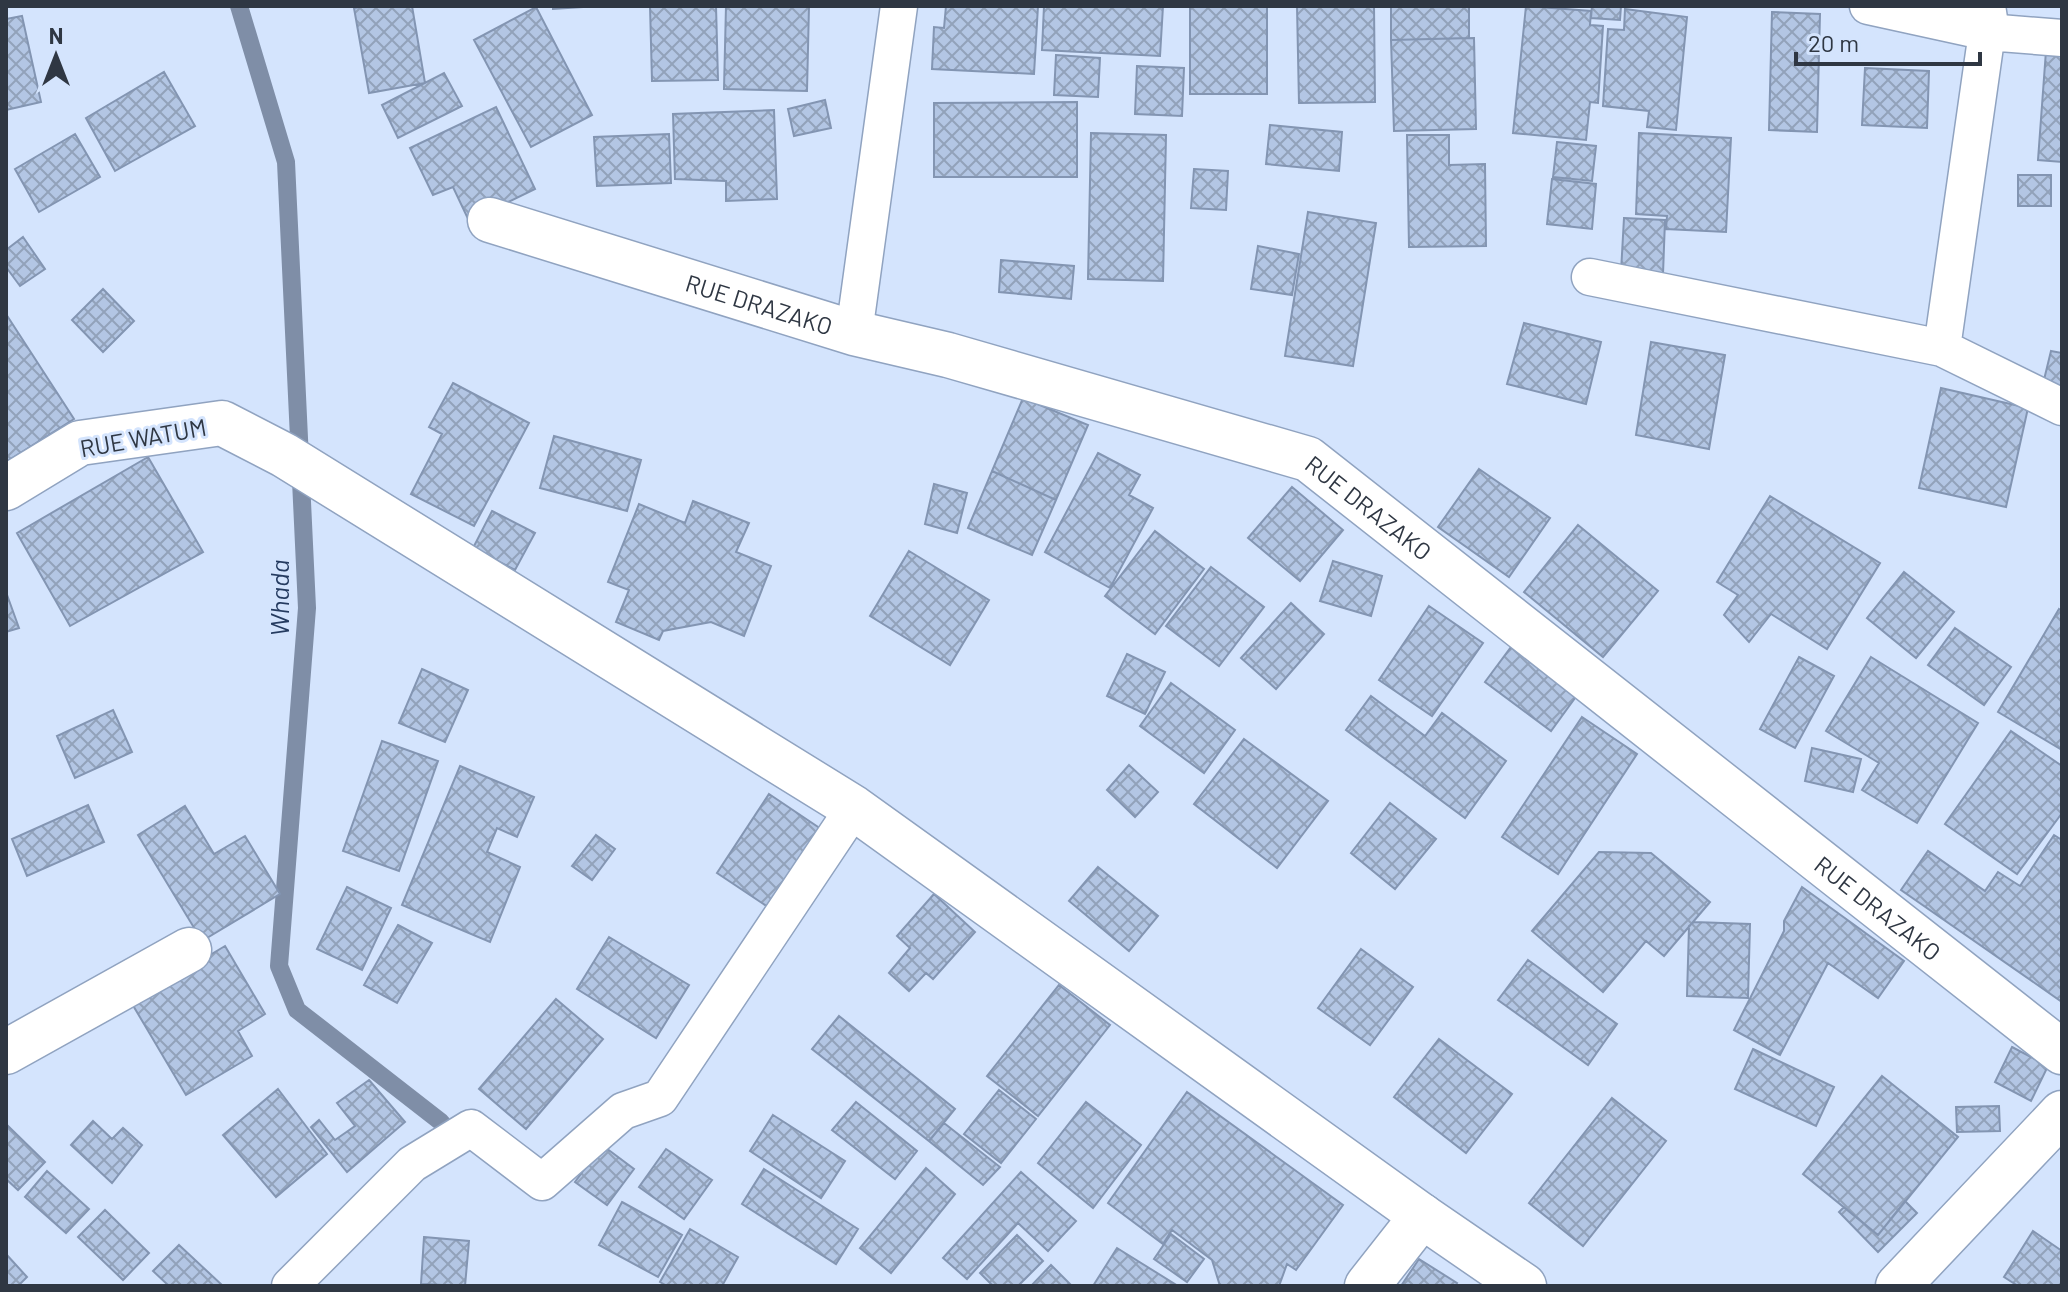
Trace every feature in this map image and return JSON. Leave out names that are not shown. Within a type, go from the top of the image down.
[{"type":"street","name":"RUE DRAZAKO","points":[[490,220],[854,333],[948,355],[1308,459],[2062,1052]]},
{"type":"street","name":"RUE WATUM","points":[[6,488],[80,443],[222,423],[284,455],[854,808],[1524,1286]]},
{"type":"street","points":[[6,1052],[189,950]]},
{"type":"street","points":[[1898,1286],[2062,1113]]},
{"type":"street","points":[[1367,1286],[1422,1216]]},
{"type":"lane","points":[[854,333],[899,6]]},
{"type":"lane","points":[[1868,6],[1985,19],[2062,38]]},
{"type":"lane","points":[[1942,348],[1985,19]]},
{"type":"lane","points":[[1590,277],[1942,348],[2062,407]]},
{"type":"lane","points":[[290,1286],[412,1164],[471,1128],[542,1182],[623,1111],[660,1098],[854,808]]},
{"type":"building","points":[[412,6],[425,83],[369,93],[354,8]]},
{"type":"building","points":[[553,6],[599,6],[553,9]]},
{"type":"building","points":[[650,6],[716,6],[718,80],[652,81]]},
{"type":"building","points":[[726,6],[809,6],[807,91],[724,89]]},
{"type":"building","points":[[946,6],[1038,6],[1034,74],[932,69],[934,27],[944,28]]},
{"type":"building","points":[[1044,6],[1163,6],[1160,56],[1042,50]]},
{"type":"building","points":[[1190,6],[1267,6],[1267,94],[1190,94]]},
{"type":"building","points":[[1297,6],[1374,6],[1375,102],[1299,103]]},
{"type":"building","points":[[1391,6],[1469,6],[1469,38],[1391,40]]},
{"type":"building","points":[[1526,6],[1591,11],[1590,25],[1603,26],[1598,103],[1590,102],[1586,140],[1513,133]]},
{"type":"building","points":[[1592,6],[1621,6],[1620,20],[1591,18]]},
{"type":"building","points":[[536,7],[592,115],[531,147],[474,40]]},
{"type":"building","points":[[1625,9],[1687,17],[1676,130],[1647,127],[1649,111],[1603,106],[1608,29],[1624,30]]},
{"type":"building","points":[[1772,12],[1820,14],[1817,132],[1769,130]]},
{"type":"building","points":[[22,16],[41,102],[6,110],[6,19]]},
{"type":"building","points":[[2047,37],[2062,38],[2062,162],[2038,160]]},
{"type":"building","points":[[1474,38],[1476,129],[1394,131],[1391,40]]},
{"type":"building","points":[[1056,55],[1100,58],[1098,97],[1054,95]]},
{"type":"building","points":[[1137,66],[1184,68],[1182,116],[1135,114]]},
{"type":"building","points":[[1865,68],[1929,71],[1927,128],[1862,125]]},
{"type":"building","points":[[164,72],[195,126],[115,171],[86,118]]},
{"type":"building","points":[[444,73],[462,106],[398,138],[382,105]]},
{"type":"building","points":[[825,100],[831,128],[794,136],[788,109]]},
{"type":"building","points":[[1077,102],[1077,177],[934,177],[934,103]]},
{"type":"building","points":[[496,107],[535,189],[469,221],[453,187],[433,195],[410,148]]},
{"type":"building","points":[[774,110],[777,199],[726,201],[726,181],[675,179],[673,114]]},
{"type":"building","points":[[1270,125],[1342,132],[1339,171],[1266,164]]},
{"type":"building","points":[[1091,133],[1166,135],[1163,281],[1088,279]]},
{"type":"building","points":[[1639,133],[1731,138],[1726,232],[1666,229],[1667,216],[1636,214]]},
{"type":"building","points":[[75,134],[100,177],[39,212],[15,169]]},
{"type":"building","points":[[669,134],[671,183],[597,186],[594,137]]},
{"type":"building","points":[[1407,135],[1449,135],[1449,165],[1485,164],[1486,246],[1409,247]]},
{"type":"building","points":[[1557,142],[1596,146],[1592,181],[1553,177]]},
{"type":"building","points":[[1194,169],[1228,171],[1226,210],[1191,208]]},
{"type":"building","points":[[2018,175],[2051,175],[2051,206],[2018,206]]},
{"type":"building","points":[[1552,179],[1596,184],[1592,229],[1547,224]]},
{"type":"building","points":[[1308,212],[1376,223],[1353,366],[1285,356]]},
{"type":"building","points":[[1624,218],[1665,220],[1663,274],[1621,272]]},
{"type":"building","points":[[23,237],[45,269],[20,286],[6,267],[6,250]]},
{"type":"building","points":[[1258,246],[1299,254],[1292,295],[1251,289]]},
{"type":"building","points":[[1001,260],[1074,266],[1071,299],[999,292]]},
{"type":"building","points":[[103,289],[134,321],[103,352],[72,320]]},
{"type":"building","points":[[6,314],[74,419],[6,462]]},
{"type":"building","points":[[1524,323],[1601,342],[1586,404],[1507,384]]},
{"type":"building","points":[[1651,342],[1725,355],[1709,449],[1636,435]]},
{"type":"building","points":[[2051,351],[2062,353],[2062,393],[2042,388]]},
{"type":"building","points":[[453,383],[529,423],[474,526],[411,494],[442,434],[429,427]]},
{"type":"building","points":[[1941,388],[2028,408],[2006,507],[1919,488]]},
{"type":"building","points":[[1023,398],[1088,425],[1056,500],[992,471]]},
{"type":"building","points":[[554,436],[641,460],[627,511],[540,488]]},
{"type":"building","points":[[1098,453],[1140,475],[1129,495],[1153,508],[1110,588],[1045,552]]},
{"type":"building","points":[[148,457],[203,552],[70,626],[17,533]]},
{"type":"building","points":[[1479,469],[1550,518],[1509,577],[1438,527]]},
{"type":"building","points":[[992,471],[1056,500],[1032,555],[968,528]]},
{"type":"building","points":[[934,484],[967,493],[957,533],[925,524]]},
{"type":"building","points":[[1292,487],[1343,530],[1300,581],[1248,538]]},
{"type":"building","points":[[1770,496],[1880,563],[1827,649],[1771,614],[1749,642],[1724,615],[1738,595],[1717,582]]},
{"type":"building","points":[[693,501],[749,523],[736,552],[771,566],[744,636],[711,622],[663,631],[659,640],[616,622],[629,590],[608,582],[639,504],[685,523]]},
{"type":"building","points":[[492,511],[535,533],[515,570],[473,548]]},
{"type":"building","points":[[1578,525],[1658,591],[1603,657],[1524,592]]},
{"type":"building","points":[[1155,531],[1204,569],[1155,634],[1105,596]]},
{"type":"building","points":[[909,551],[989,600],[950,665],[870,616]]},
{"type":"building","points":[[1333,561],[1382,576],[1371,616],[1320,601]]},
{"type":"building","points":[[1211,567],[1264,607],[1219,666],[1166,626]]},
{"type":"building","points":[[1904,572],[1954,612],[1916,658],[1867,618]]},
{"type":"building","points":[[6,592],[19,628],[6,632]]},
{"type":"building","points":[[1291,603],[1324,634],[1276,689],[1241,658]]},
{"type":"building","points":[[1429,606],[1483,643],[1432,716],[1379,680]]},
{"type":"building","points":[[2059,609],[2062,611],[2062,750],[1998,712]]},
{"type":"building","points":[[1955,628],[2011,667],[1984,705],[1928,665]]},
{"type":"building","points":[[1517,639],[1583,687],[1551,731],[1485,682]]},
{"type":"building","points":[[1127,654],[1165,672],[1145,714],[1107,696]]},
{"type":"building","points":[[1799,657],[1834,676],[1795,748],[1760,729]]},
{"type":"building","points":[[1871,657],[1978,723],[1917,823],[1862,790],[1879,763],[1826,731]]},
{"type":"building","points":[[422,669],[468,690],[445,742],[399,723]]},
{"type":"building","points":[[1171,683],[1235,730],[1204,773],[1140,726]]},
{"type":"building","points":[[1371,696],[1425,736],[1442,713],[1506,761],[1465,818],[1346,730]]},
{"type":"building","points":[[113,710],[132,752],[75,778],[57,736]]},
{"type":"building","points":[[1582,717],[1637,754],[1558,874],[1502,837]]},
{"type":"building","points":[[2011,731],[2062,766],[2062,813],[2017,874],[1945,824]]},
{"type":"building","points":[[1244,739],[1328,801],[1277,868],[1194,804]]},
{"type":"building","points":[[382,741],[438,761],[399,871],[343,851]]},
{"type":"building","points":[[1812,748],[1861,759],[1853,792],[1805,781]]},
{"type":"building","points":[[1129,765],[1158,792],[1135,817],[1107,790]]},
{"type":"building","points":[[460,766],[534,797],[517,837],[497,828],[487,852],[520,867],[490,942],[402,905]]},
{"type":"building","points":[[769,794],[824,831],[771,909],[717,873]]},
{"type":"building","points":[[1390,803],[1436,839],[1395,889],[1351,853]]},
{"type":"building","points":[[88,805],[104,842],[27,876],[12,839]]},
{"type":"building","points":[[185,806],[214,854],[245,836],[280,894],[202,941],[138,835]]},
{"type":"building","points":[[596,835],[615,849],[592,880],[572,866]]},
{"type":"building","points":[[2054,835],[2062,840],[2062,1002],[1901,890],[1928,851],[1985,891],[1998,872],[2020,886]]},
{"type":"building","points":[[1599,852],[1651,853],[1710,902],[1664,956],[1646,941],[1603,992],[1532,931]]},
{"type":"building","points":[[1098,867],[1158,916],[1129,951],[1069,901]]},
{"type":"building","points":[[347,887],[391,908],[362,970],[317,949]]},
{"type":"building","points":[[1802,887],[1904,961],[1878,998],[1828,963],[1780,1055],[1734,1030],[1784,931],[1784,921]]},
{"type":"building","points":[[934,894],[975,932],[933,979],[926,973],[909,991],[889,973],[910,948],[897,936]]},
{"type":"building","points":[[1694,922],[1750,924],[1748,998],[1687,996],[1689,926]]},
{"type":"building","points":[[398,925],[432,943],[397,1003],[364,985]]},
{"type":"building","points":[[609,937],[689,985],[656,1038],[577,989]]},
{"type":"building","points":[[225,946],[265,1014],[238,1031],[252,1056],[186,1095],[131,1002]]},
{"type":"building","points":[[1361,949],[1413,987],[1370,1045],[1318,1008]]},
{"type":"building","points":[[1528,960],[1617,1024],[1588,1065],[1498,1000]]},
{"type":"building","points":[[1059,985],[1110,1025],[1038,1116],[987,1076]]},
{"type":"building","points":[[556,999],[603,1039],[526,1129],[479,1089]]},
{"type":"building","points":[[839,1016],[955,1109],[929,1141],[812,1049]]},
{"type":"building","points":[[1439,1039],[1512,1094],[1466,1153],[1394,1097]]},
{"type":"building","points":[[2012,1047],[2048,1066],[2031,1101],[1995,1082]]},
{"type":"building","points":[[1753,1049],[1834,1087],[1816,1126],[1735,1089]]},
{"type":"building","points":[[1882,1076],[1958,1137],[1878,1235],[1803,1174]]},
{"type":"building","points":[[369,1080],[405,1122],[347,1172],[311,1127],[319,1120],[335,1140],[355,1126],[337,1103]]},
{"type":"building","points":[[278,1089],[327,1154],[276,1197],[223,1135]]},
{"type":"building","points":[[999,1090],[1036,1119],[1001,1163],[964,1134]]},
{"type":"building","points":[[1187,1092],[1343,1205],[1296,1270],[1287,1264],[1279,1286],[1220,1286],[1212,1260],[1172,1230],[1163,1244],[1108,1203]]},
{"type":"building","points":[[1612,1098],[1666,1141],[1583,1246],[1529,1203]]},
{"type":"building","points":[[856,1102],[917,1151],[895,1179],[832,1130]]},
{"type":"building","points":[[1086,1102],[1141,1145],[1093,1208],[1038,1163]]},
{"type":"building","points":[[1999,1106],[2000,1131],[1957,1132],[1956,1107]]},
{"type":"building","points":[[773,1115],[845,1161],[821,1198],[750,1151]]},
{"type":"building","points":[[93,1121],[112,1139],[123,1128],[142,1145],[112,1183],[71,1145]]},
{"type":"building","points":[[944,1123],[1000,1167],[983,1185],[929,1141]]},
{"type":"building","points":[[6,1124],[45,1162],[18,1190],[6,1179]]},
{"type":"building","points":[[602,1145],[634,1169],[607,1205],[575,1182]]},
{"type":"building","points":[[666,1149],[712,1180],[684,1219],[639,1187]]},
{"type":"building","points":[[926,1168],[955,1194],[891,1273],[860,1248]]},
{"type":"building","points":[[764,1169],[858,1229],[836,1264],[742,1204]]},
{"type":"building","points":[[47,1171],[89,1209],[66,1233],[25,1197]]},
{"type":"building","points":[[1021,1172],[1076,1221],[1048,1251],[1018,1223],[967,1279],[943,1258]]},
{"type":"building","points":[[1905,1201],[1917,1213],[1878,1252],[1839,1212],[1844,1207],[1878,1235]]},
{"type":"building","points":[[622,1202],[682,1235],[658,1277],[599,1245]]},
{"type":"building","points":[[105,1210],[149,1253],[123,1280],[78,1237]]},
{"type":"building","points":[[690,1229],[738,1257],[722,1286],[667,1286],[660,1282]]},
{"type":"building","points":[[2033,1231],[2062,1251],[2062,1286],[2018,1286],[2004,1277]]},
{"type":"building","points":[[1171,1234],[1204,1259],[1187,1282],[1154,1259]]},
{"type":"building","points":[[1017,1235],[1043,1261],[1018,1286],[993,1286],[980,1273]]},
{"type":"building","points":[[424,1237],[469,1241],[465,1286],[421,1284]]},
{"type":"building","points":[[179,1245],[223,1286],[169,1286],[153,1271]]},
{"type":"building","points":[[1117,1248],[1178,1286],[1093,1286]]},
{"type":"building","points":[[6,1254],[27,1277],[18,1286],[6,1286]]},
{"type":"building","points":[[1419,1259],[1457,1283],[1455,1286],[1401,1286]]},
{"type":"building","points":[[1051,1265],[1072,1286],[1031,1286]]},
{"type":"waterway","name":"Whada","points":[[239,6],[286,162],[307,608],[279,966],[297,1010],[441,1122]]}]
